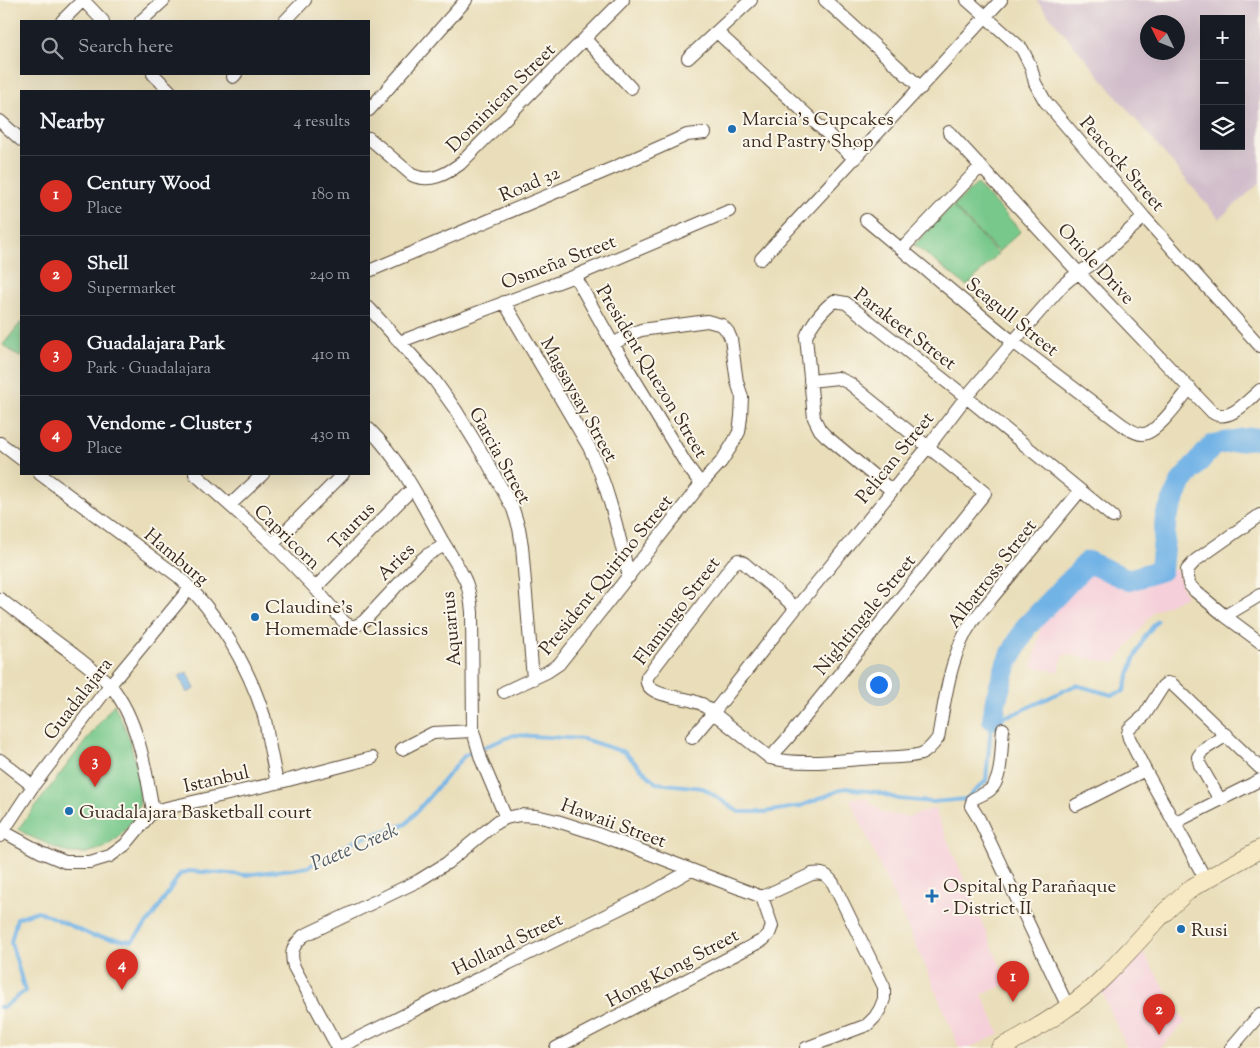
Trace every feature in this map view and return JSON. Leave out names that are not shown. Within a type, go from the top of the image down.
[{"type":"main road","points":[[1000,1048],[1045,1023],[1104,978],[1158,919],[1186,892],[1260,849]]},
{"type":"street","points":[[63,20],[83,0],[103,20]]},
{"type":"street","points":[[142,20],[164,0]]},
{"type":"street","points":[[286,20],[304,0]]},
{"type":"street","points":[[370,109],[466,0]]},
{"type":"street","name":"Dominican Street","points":[[370,139],[412,175],[430,179],[445,174],[460,164],[624,0]]},
{"type":"street","points":[[688,58],[751,0]]},
{"type":"street","points":[[825,0],[921,88]]},
{"type":"street","name":"Peacock Street","points":[[967,0],[1022,49],[1031,67],[1035,83],[1045,101],[1144,217],[1260,346]]},
{"type":"street","points":[[761,259],[1001,0]]},
{"type":"street","points":[[717,32],[855,159]]},
{"type":"street","points":[[585,39],[631,88]]},
{"type":"street","points":[[159,76],[169,90]]},
{"type":"street","points":[[0,122],[20,139]]},
{"type":"street","name":"Oriole Drive","points":[[949,132],[1212,412],[1220,416],[1227,416],[1260,390]]},
{"type":"street","name":"Road 32","points":[[370,271],[688,135],[705,133]]},
{"type":"street","points":[[902,249],[980,166]]},
{"type":"street","name":"Osmeña Street","points":[[400,342],[575,276],[729,212]]},
{"type":"street","name":"Pelican Street","points":[[692,738],[891,490],[928,447],[966,397],[1013,342],[1062,286],[1092,264],[1144,217]]},
{"type":"street","name":"Seagull Street","points":[[866,220],[1013,342],[1124,426],[1143,434],[1150,432],[1159,426],[1190,388]]},
{"type":"street","name":"President Quezon Street","points":[[575,276],[613,344],[686,464],[701,484]]},
{"type":"street","name":"Parakeet Street","points":[[891,490],[820,430],[814,418],[806,337],[808,331],[829,304],[834,301],[846,302],[1113,517]]},
{"type":"street","name":"Magsaysay Street","points":[[504,302],[590,446],[610,498],[629,577]]},
{"type":"street","name":"Garcia Street","points":[[370,309],[445,394],[485,458],[513,509],[522,546],[533,680]]},
{"type":"street","name":"President Quirino Street","points":[[504,692],[533,680],[554,669],[559,664],[701,484],[721,462],[739,432],[742,397],[736,382],[732,339],[722,325],[708,321],[641,330],[613,344]]},
{"type":"street","points":[[810,381],[838,378],[849,383],[928,447]]},
{"type":"street","name":"Aquarius","points":[[372,439],[395,459],[461,571],[466,583],[472,612],[474,736],[481,759],[506,818]]},
{"type":"street","points":[[0,443],[20,458]]},
{"type":"street","name":"Nightingale Street","points":[[770,758],[985,493],[928,447]]},
{"type":"street","name":"Hamburg","points":[[41,475],[179,577],[214,616],[230,640],[250,680],[264,717],[277,783]]},
{"type":"street","name":"Capricorn","points":[[196,475],[273,544],[343,621],[353,627]]},
{"type":"street","points":[[230,505],[261,475]]},
{"type":"street","points":[[273,544],[342,475]]},
{"type":"street","name":"Taurus","points":[[315,588],[413,488]]},
{"type":"street","name":"Albatross Street","points":[[770,758],[782,761],[804,762],[903,756],[922,753],[932,746],[938,738],[954,662],[965,632],[1080,491]]},
{"type":"street","points":[[1260,515],[1196,560],[1187,570],[1189,584],[1195,591],[1260,642]]},
{"type":"street","name":"Aries","points":[[353,627],[364,621],[420,561],[445,544]]},
{"type":"street","name":"Flamingo Street","points":[[713,713],[702,704],[660,694],[648,686],[646,682],[647,677],[733,564],[738,560],[744,563],[796,608]]},
{"type":"street","name":"Guadalajara","points":[[2,834],[33,786],[110,685],[190,588]]},
{"type":"street","points":[[1225,616],[1260,595]]},
{"type":"street","points":[[0,598],[110,685],[123,703],[143,759],[153,811],[125,845],[110,856],[90,862],[65,862],[2,834]]},
{"type":"street","points":[[1206,880],[1128,738],[1128,731],[1131,726],[1144,716],[1163,686],[1167,683],[1172,684],[1260,768]]},
{"type":"street","points":[[713,713],[770,758]]},
{"type":"street","points":[[1003,729],[1000,769],[996,783],[990,790],[973,799],[971,806],[988,837],[1068,1007]]},
{"type":"street","points":[[402,749],[433,733],[474,736]]},
{"type":"street","points":[[1220,800],[1200,765],[1198,756],[1203,750],[1227,735]]},
{"type":"street","name":"Istanbul","points":[[153,811],[277,783],[372,758]]},
{"type":"street","points":[[0,760],[33,786]]},
{"type":"street","points":[[1076,805],[1145,770]]},
{"type":"street","points":[[1174,823],[1260,780]]},
{"type":"street","name":"Hawaii Street","points":[[338,1048],[294,967],[292,958],[297,942],[303,936],[432,873],[489,828],[506,818],[536,816],[557,820],[762,898]]},
{"type":"street","name":"Holland Street","points":[[338,1048],[652,892],[691,870]]},
{"type":"street","points":[[762,898],[812,874],[824,874],[833,883],[884,987],[884,999],[880,1009],[867,1025],[806,1048]]},
{"type":"street","name":"Hong Kong Street","points":[[556,1048],[763,940],[769,934],[772,926],[762,898]]},
{"type":"street","points":[[1231,1048],[1260,1014]]},
{"type":"shaded area","points":[[1036,0],[1260,0],[1260,183],[1219,219]]},
{"type":"shaded area","points":[[1096,566],[1138,584],[1176,569],[1186,597],[1154,611],[1115,663],[1064,654],[1058,672],[1032,667],[1043,618]]},
{"type":"shaded area","name":"Ospital ng Parañaque - District II","points":[[865,797],[883,813],[908,817],[934,808],[1008,984],[982,994],[1000,1034],[969,1048],[959,1048],[929,975],[850,799]]},
{"type":"shaded area","points":[[1138,944],[1185,1022],[1160,1048],[1127,1048],[1099,986]]},
{"type":"green space","points":[[977,184],[1021,231],[998,252],[953,206]]},
{"type":"green space","points":[[952,206],[998,254],[967,286],[914,245]]},
{"type":"green space","points":[[20,323],[20,357],[3,345]]},
{"type":"green space","points":[[114,704],[128,735],[138,772],[140,802],[134,819],[118,838],[104,848],[86,853],[68,853],[29,836],[18,829]]},
{"type":"water","points":[[187,672],[195,689],[187,693],[179,676]]},
{"type":"waterway","name":"Paete Creek","points":[[993,719],[996,699],[1007,663],[1026,627],[1088,562],[1129,580],[1161,570],[1166,517],[1182,481],[1213,445],[1260,438]]},
{"type":"waterway","name":"Paete Creek","points":[[0,1007],[4,1007],[25,991],[11,942],[17,918],[38,911],[93,936],[132,941],[153,916],[180,874],[189,871],[245,875],[308,867],[354,841],[406,824],[465,755],[514,735],[583,739],[624,752],[656,783],[703,788],[739,812],[765,812],[801,806],[845,788],[876,792],[898,799],[932,802],[966,799],[986,781],[993,719],[1014,714],[1076,685],[1112,695],[1124,691],[1133,662],[1144,638],[1157,621]]},
{"type":"place","name":"Marcia's Cupcakes and Pastry Shop","points":[[732,129]]},
{"type":"place","name":"Claudine's Homemade Classics","points":[[255,617]]},
{"type":"place","name":"Guadalajara Park","points":[[95,787]]},
{"type":"place","name":"Guadalajara Basketball court","points":[[69,811]]},
{"type":"place","name":"Ospital ng Parañaque - District II","points":[[932,896]]},
{"type":"place","name":"Rusi","points":[[1181,929]]},
{"type":"place","name":"Vendome - Cluster 5","points":[[122,990]]},
{"type":"place","name":"Century Wood","points":[[1013,1002]]},
{"type":"place","name":"Shell","points":[[1159,1035]]}]
